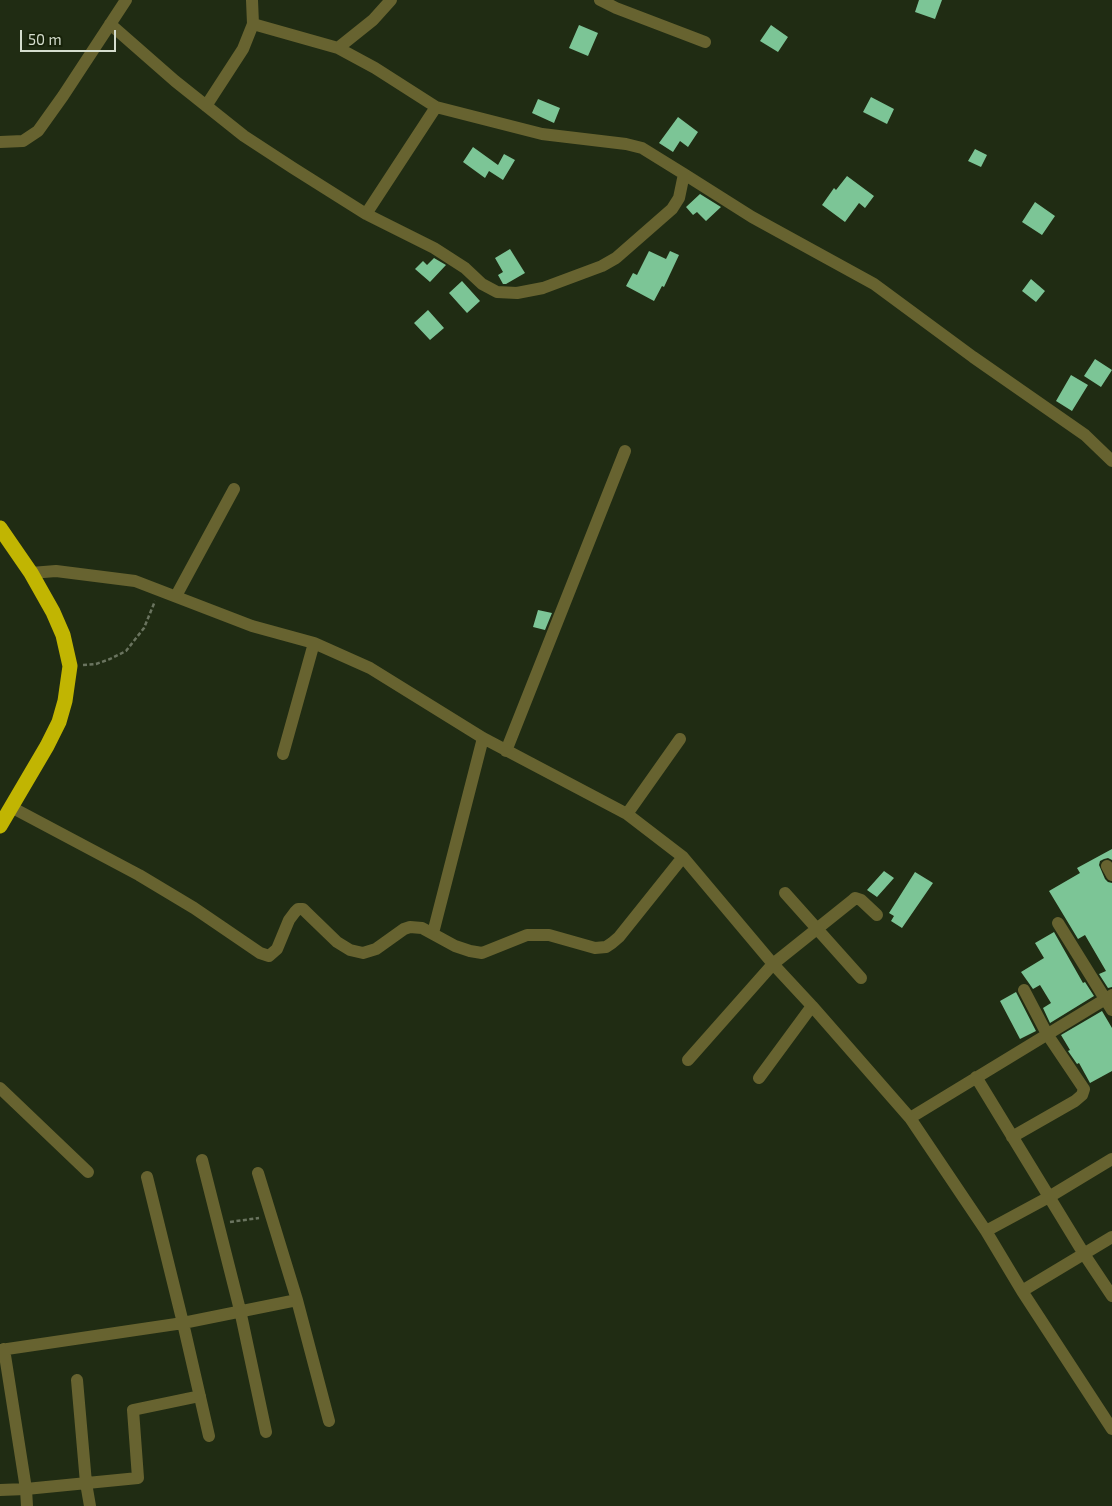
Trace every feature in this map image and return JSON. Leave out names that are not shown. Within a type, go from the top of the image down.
[{"type":"highway","points":[[0,528],[31,573],[53,612],[63,635],[70,666],[66,701],[59,722],[0,826]]},
{"type":"street","points":[[0,142],[23,141],[38,131],[126,0]]},
{"type":"street","points":[[206,106],[243,49],[254,24],[252,0]]},
{"type":"street","points":[[338,48],[373,20],[391,0]]},
{"type":"street","points":[[600,0],[705,42]]},
{"type":"street","points":[[110,24],[244,136],[366,214],[434,248],[465,268],[482,284],[497,292],[517,293],[543,288],[602,266],[616,258],[672,209],[679,198],[684,174]]},
{"type":"street","points":[[254,24],[338,48],[375,68],[436,107],[542,134],[626,144],[642,148],[752,217],[874,284],[973,357],[1085,435],[1112,461]]},
{"type":"street","points":[[366,214],[436,107]]},
{"type":"street","points":[[506,751],[625,451]]},
{"type":"street","points":[[176,596],[234,489]]},
{"type":"street","points":[[31,573],[56,571],[135,581],[252,626],[314,643],[370,668],[483,738],[627,814],[683,857],[772,964],[812,1006],[910,1118],[986,1231],[1022,1291],[1112,1429]]},
{"type":"street","points":[[283,754],[314,643]]},
{"type":"street","points":[[433,932],[483,738]]},
{"type":"street","points":[[627,814],[680,739]]},
{"type":"street","points":[[11,807],[139,875],[194,908],[260,953],[269,956],[277,949],[289,920],[298,909],[303,909],[337,942],[350,950],[364,953],[376,949],[404,929],[410,927],[422,928],[433,932],[456,946],[482,953],[517,939],[536,935],[549,935],[595,948],[606,947],[619,937],[683,857]]},
{"type":"street","points":[[785,893],[861,978]]},
{"type":"street","points":[[688,1060],[772,964],[855,898],[861,900],[877,915]]},
{"type":"street","points":[[910,1118],[1047,1034],[1110,1001],[1058,924]]},
{"type":"street","points":[[1012,1137],[1075,1101],[1084,1092],[1083,1087],[1047,1034],[1024,990]]},
{"type":"street","points":[[759,1078],[812,1006]]},
{"type":"street","points":[[976,1077],[1084,1254],[1112,1296]]},
{"type":"street","points":[[0,1088],[88,1172]]},
{"type":"street","points":[[986,1231],[1049,1197],[1112,1159]]},
{"type":"street","points":[[202,1160],[240,1310],[266,1432]]},
{"type":"street","points":[[258,1173],[297,1300],[329,1421]]},
{"type":"street","points":[[147,1177],[209,1436]]},
{"type":"street","points":[[1022,1291],[1112,1237]]},
{"type":"street","points":[[27,1506],[26,1489],[2,1350],[183,1323],[297,1300]]},
{"type":"street","points":[[77,1380],[86,1483],[90,1506]]},
{"type":"street","points":[[0,1490],[138,1478],[133,1410],[200,1396]]},
{"type":"path","points":[[70,666],[96,664],[126,651],[144,628],[159,590]]},
{"type":"path","points":[[218,1223],[272,1217]]},
{"type":"building","points":[[919,0],[942,0],[935,19],[915,12]]},
{"type":"building","points":[[579,25],[598,33],[588,56],[569,48]]},
{"type":"building","points":[[771,25],[788,37],[778,52],[760,41]]},
{"type":"building","points":[[871,97],[894,109],[887,124],[863,112]]},
{"type":"building","points":[[538,99],[560,108],[554,123],[532,113]]},
{"type":"building","points":[[678,117],[698,132],[688,147],[680,141],[673,152],[659,143]]},
{"type":"building","points":[[473,147],[498,165],[504,154],[515,160],[503,180],[489,171],[485,178],[463,162]]},
{"type":"building","points":[[975,149],[987,155],[981,167],[968,161]]},
{"type":"building","points":[[847,176],[874,196],[865,208],[859,203],[845,222],[822,205],[834,188],[836,190]]},
{"type":"building","points":[[700,194],[721,207],[706,221],[697,212],[693,215],[686,207]]},
{"type":"building","points":[[1035,202],[1055,216],[1042,235],[1022,222]]},
{"type":"building","points":[[510,249],[525,273],[503,284],[498,275],[503,272],[495,258]]},
{"type":"building","points":[[649,251],[666,259],[670,251],[679,255],[664,287],[662,286],[654,301],[626,286],[633,273],[637,275]]},
{"type":"building","points":[[434,258],[446,265],[430,282],[415,269],[423,261],[427,265]]},
{"type":"building","points":[[1031,279],[1045,291],[1036,302],[1022,291]]},
{"type":"building","points":[[462,281],[480,301],[467,313],[449,293]]},
{"type":"building","points":[[428,310],[444,328],[430,340],[414,323]]},
{"type":"building","points":[[1095,359],[1112,370],[1101,387],[1084,376]]},
{"type":"building","points":[[1071,375],[1088,385],[1072,411],[1056,401]]},
{"type":"building","points":[[538,610],[552,613],[545,630],[533,627]]},
{"type":"building","points":[[1112,849],[1112,860],[1104,859],[1100,861],[1099,865],[1105,879],[1112,883],[1112,987],[1108,988],[1099,974],[1106,971],[1085,935],[1078,939],[1049,891],[1080,873],[1077,868]]},
{"type":"building","points":[[884,871],[894,878],[877,897],[867,890]]},
{"type":"building","points":[[915,872],[933,883],[902,928],[891,921],[894,916],[889,913]]},
{"type":"building","points":[[1054,932],[1083,983],[1085,982],[1094,996],[1050,1023],[1043,1008],[1051,1003],[1040,985],[1033,989],[1021,972],[1044,958],[1035,943]]},
{"type":"building","points":[[1016,992],[1036,1031],[1020,1039],[1000,1001]]},
{"type":"building","points":[[1102,1011],[1112,1028],[1112,1071],[1090,1083],[1079,1063],[1077,1064],[1068,1051],[1070,1050],[1061,1035]]}]
